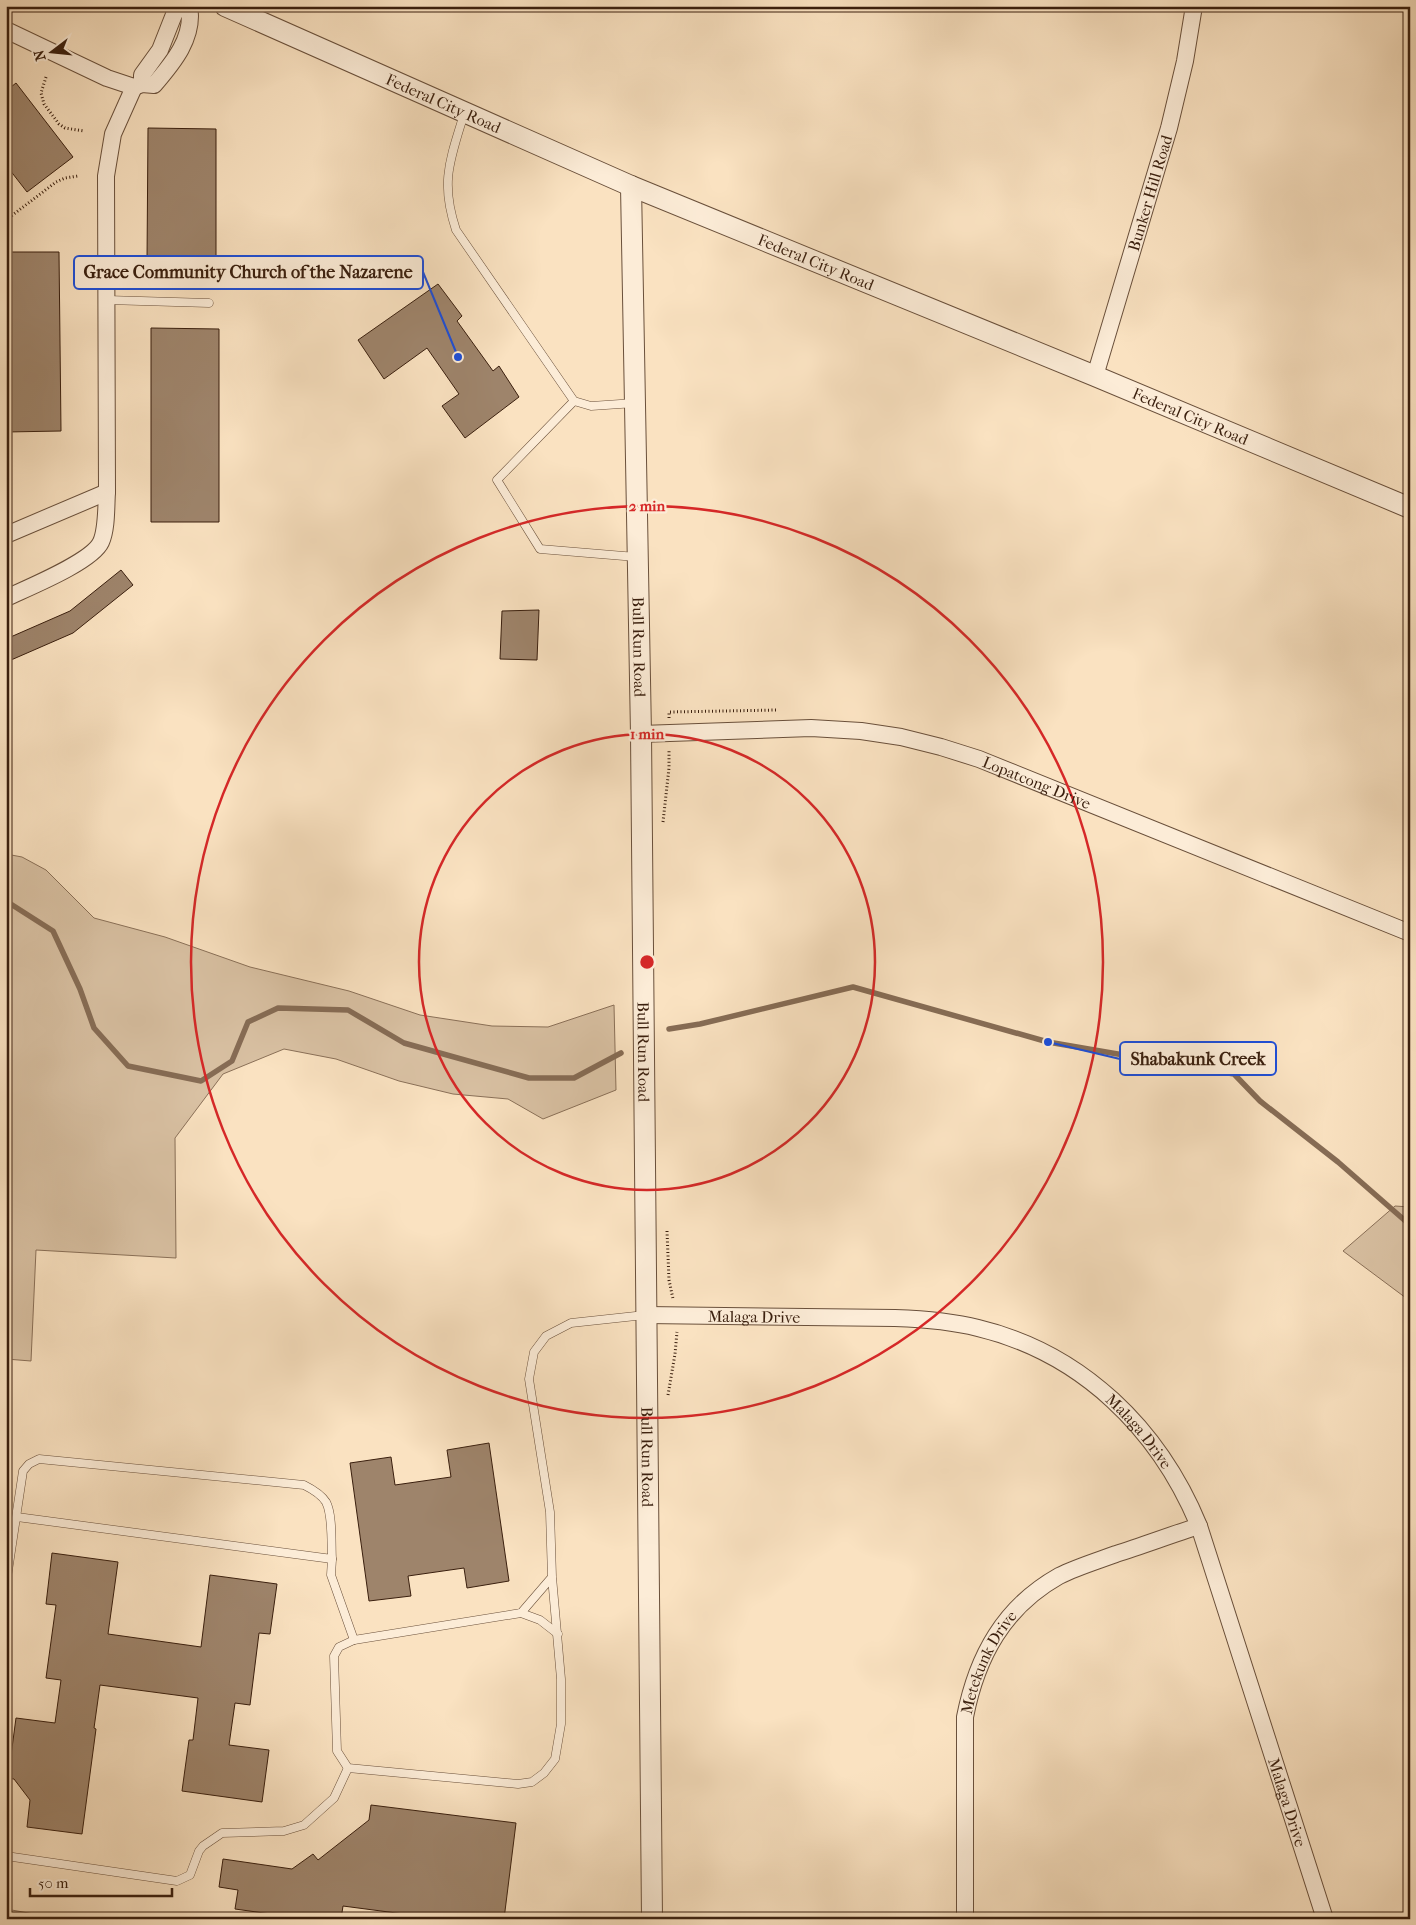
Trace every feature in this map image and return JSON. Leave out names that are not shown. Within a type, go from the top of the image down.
[{"type":"street","points":[[6,598],[78,564],[101,543],[107,492],[106,176],[113,134],[142,75],[160,50],[175,12],[188,6]]},
{"type":"street","name":"Federal City Road","points":[[225,6],[631,186],[1095,376],[1410,508]]},
{"type":"street","name":"Bunker Hill Road","points":[[1095,376],[1169,128],[1185,61],[1194,6]]},
{"type":"street","points":[[6,30],[107,78],[138,86]]},
{"type":"street","name":"Bull Run Road","points":[[631,186],[642,734],[652,1919]]},
{"type":"street","points":[[6,535],[107,492]]},
{"type":"street","name":"Lopatcong Drive","points":[[642,734],[812,728],[869,732],[941,746],[988,763],[1410,933]]},
{"type":"street","name":"Malaga Drive","points":[[646,1315],[678,1317],[886,1318],[934,1320],[978,1328],[1016,1340],[1051,1356],[1084,1377],[1119,1405],[1146,1434],[1169,1465],[1188,1500],[1199,1526],[1325,1919]]},
{"type":"street","name":"Metekunk Drive","points":[[965,1919],[965,1717],[971,1688],[981,1661],[998,1632],[1016,1610],[1038,1591],[1060,1576],[1084,1565],[1199,1526]]},
{"type":"lane","points":[[464,112],[450,161],[447,187],[450,210],[456,230],[574,401],[591,406],[636,403]]},
{"type":"lane","points":[[107,300],[209,303]]},
{"type":"lane","points":[[574,401],[497,480],[540,549],[639,557]]},
{"type":"lane","points":[[348,1768],[518,1784],[532,1782],[544,1773],[554,1759],[559,1733],[561,1679],[552,1577],[550,1512],[529,1379],[534,1352],[546,1336],[572,1323],[646,1315]]},
{"type":"lane","points":[[6,1584],[23,1471],[29,1464],[39,1459],[304,1485],[314,1490],[326,1502],[329,1513],[332,1559],[331,1575],[354,1640]]},
{"type":"lane","points":[[17,1517],[332,1559]]},
{"type":"lane","points":[[521,1613],[552,1577]]},
{"type":"lane","points":[[348,1768],[337,1751],[334,1656],[339,1647],[354,1640],[521,1613],[540,1620],[558,1634]]},
{"type":"lane","points":[[6,1856],[177,1881],[190,1875],[198,1851],[222,1833],[284,1831],[304,1825],[334,1798],[348,1768]]},
{"type":"path","points":[[46,76],[41,93],[44,104],[59,124],[65,128],[84,131]]},
{"type":"path","points":[[6,220],[56,182],[78,176]]},
{"type":"path","points":[[663,824],[669,768],[670,734],[668,712],[784,710]]},
{"type":"path","points":[[667,1221],[669,1280],[678,1317],[675,1354],[668,1398]]},
{"type":"shaded area","points":[[6,854],[22,857],[46,870],[94,918],[165,937],[250,967],[349,991],[420,1015],[492,1026],[548,1027],[614,1005],[616,1090],[543,1119],[508,1099],[453,1094],[399,1081],[336,1059],[284,1049],[223,1074],[175,1138],[176,1258],[36,1250],[31,1361],[6,1359]]},
{"type":"shaded area","points":[[1395,1206],[1410,1207],[1410,1301],[1343,1251]]},
{"type":"shaded area","points":[[6,1909],[62,1919],[6,1919]]},
{"type":"building","points":[[16,83],[73,157],[27,192],[6,165],[6,91]]},
{"type":"building","points":[[148,128],[216,129],[216,262],[147,262]]},
{"type":"building","points":[[6,252],[59,252],[61,431],[6,432]]},
{"type":"building","points":[[438,284],[462,316],[457,321],[493,371],[499,366],[519,397],[465,438],[442,406],[459,394],[427,348],[384,379],[358,340]]},
{"type":"building","points":[[151,328],[219,329],[219,522],[151,522]]},
{"type":"building","points":[[121,570],[133,585],[73,633],[11,660],[6,648],[6,639],[70,611]]},
{"type":"building","points":[[539,610],[537,660],[500,659],[502,611]]},
{"type":"building","points":[[489,1443],[509,1581],[467,1588],[464,1568],[408,1576],[411,1596],[369,1601],[350,1463],[391,1457],[395,1485],[451,1477],[447,1450]]},
{"type":"building","points":[[52,1553],[118,1562],[108,1634],[201,1647],[210,1575],[277,1584],[270,1634],[259,1633],[250,1705],[235,1703],[229,1745],[269,1750],[262,1802],[182,1791],[189,1740],[193,1740],[198,1698],[100,1685],[82,1834],[27,1827],[30,1800],[14,1779],[8,1778],[16,1718],[55,1723],[61,1680],[46,1678],[56,1605],[46,1604]]},
{"type":"building","points":[[371,1805],[516,1823],[504,1919],[442,1919],[343,1906],[341,1919],[307,1919],[235,1909],[238,1890],[219,1887],[223,1859],[292,1869],[313,1854],[318,1860],[369,1820]]},
{"type":"waterway","points":[[6,901],[53,931],[80,989],[94,1028],[128,1066],[201,1081],[232,1061],[248,1022],[278,1008],[348,1010],[404,1043],[529,1078],[574,1078],[621,1053]]},
{"type":"waterway","points":[[669,1029],[700,1024],[853,987],[1048,1042],[1234,1074],[1260,1101],[1338,1162],[1410,1225]]},
{"type":"place","name":"Grace Community Church of the Nazarene","points":[[458,357]]},
{"type":"place","name":"Shabakunk Creek","points":[[1048,1042]]}]
